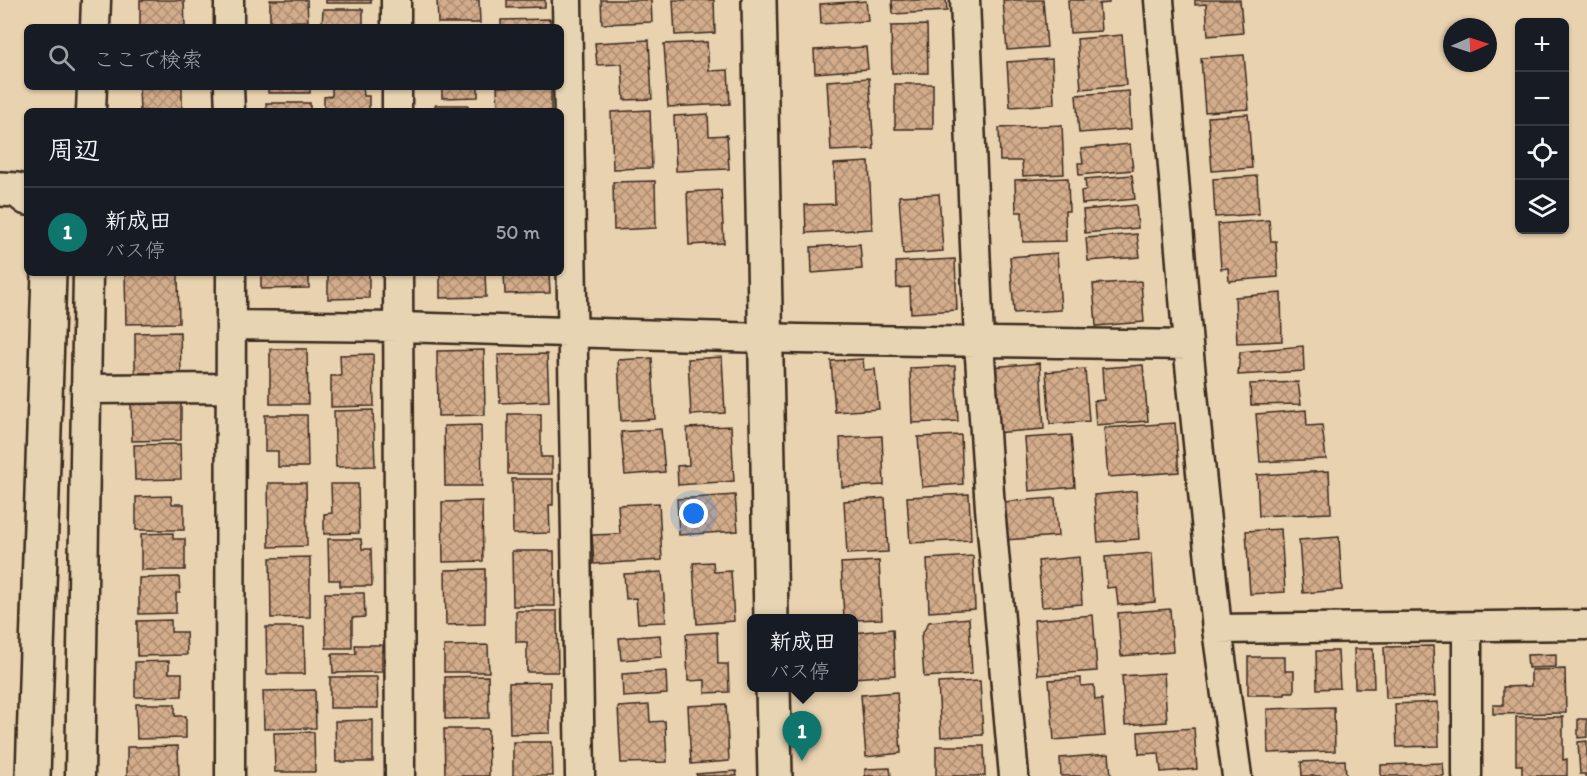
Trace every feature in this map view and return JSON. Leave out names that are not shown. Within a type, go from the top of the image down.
[{"type":"street","points":[[95,24],[96,0]]},
{"type":"street","points":[[229,0],[229,24]]},
{"type":"street","points":[[396,0],[396,24]]},
{"type":"street","points":[[567,0],[579,776]]},
{"type":"street","points":[[759,0],[771,614]]},
{"type":"street","points":[[965,0],[979,342],[990,508],[1014,776]]},
{"type":"street","points":[[1159,0],[1188,345],[1217,629],[1237,776]]},
{"type":"street","points":[[91,108],[92,90]]},
{"type":"street","points":[[229,90],[230,108]]},
{"type":"street","points":[[396,90],[397,108]]},
{"type":"street","points":[[0,189],[17,190],[24,196]]},
{"type":"street","points":[[33,776],[49,276]]},
{"type":"street","points":[[81,776],[88,276]]},
{"type":"street","points":[[230,776],[231,276]]},
{"type":"street","points":[[398,276],[400,776]]},
{"type":"street","points":[[231,325],[1188,345]]},
{"type":"street","points":[[86,389],[230,388]]},
{"type":"street","points":[[1217,629],[1587,625]]},
{"type":"street","points":[[1467,627],[1467,776]]},
{"type":"street","points":[[773,692],[775,776]]},
{"type":"building","points":[[140,0],[184,0],[185,24],[140,24]]},
{"type":"building","points":[[270,0],[307,0],[308,21],[270,22]]},
{"type":"building","points":[[326,0],[371,0],[371,3],[326,3]]},
{"type":"building","points":[[437,0],[479,0],[480,23],[438,23]]},
{"type":"building","points":[[507,0],[545,0],[545,7],[507,8]]},
{"type":"building","points":[[601,0],[651,0],[652,22],[602,24]]},
{"type":"building","points":[[673,0],[714,0],[715,33],[675,35]]},
{"type":"building","points":[[892,0],[946,0],[947,11],[893,14]]},
{"type":"building","points":[[1003,0],[1043,0],[1047,47],[1007,50]]},
{"type":"building","points":[[1068,0],[1109,0],[1109,3],[1099,4],[1101,31],[1070,33]]},
{"type":"building","points":[[1195,0],[1240,0],[1243,33],[1208,36],[1206,4],[1195,5]]},
{"type":"building","points":[[866,1],[868,21],[821,24],[820,4]]},
{"type":"building","points":[[323,9],[363,9],[363,24],[322,24]]},
{"type":"building","points":[[550,19],[550,24],[501,24],[501,20]]},
{"type":"building","points":[[927,25],[928,73],[892,73],[891,26]]},
{"type":"building","points":[[1122,35],[1126,85],[1081,89],[1077,39]]},
{"type":"building","points":[[649,40],[652,99],[624,100],[622,64],[597,65],[595,43]]},
{"type":"building","points":[[707,42],[709,71],[728,70],[730,104],[668,107],[664,44]]},
{"type":"building","points":[[866,47],[868,69],[815,73],[814,50]]},
{"type":"building","points":[[1244,55],[1249,109],[1205,112],[1201,58]]},
{"type":"building","points":[[1052,59],[1054,104],[1010,107],[1007,62]]},
{"type":"building","points":[[869,78],[874,149],[831,151],[827,81]]},
{"type":"building","points":[[895,84],[933,84],[933,129],[895,129]]},
{"type":"building","points":[[139,90],[182,90],[182,108],[140,108]]},
{"type":"building","points":[[268,90],[310,90],[310,93],[268,93]]},
{"type":"building","points":[[332,90],[363,90],[364,96],[369,96],[369,108],[324,108],[324,97],[332,96]]},
{"type":"building","points":[[442,90],[478,90],[478,97],[442,98]]},
{"type":"building","points":[[497,90],[551,90],[551,108],[498,108]]},
{"type":"building","points":[[1129,91],[1131,129],[1079,133],[1076,95]]},
{"type":"building","points":[[266,103],[310,103],[310,108],[267,108]]},
{"type":"building","points":[[435,105],[468,105],[468,108],[435,108]]},
{"type":"building","points":[[650,110],[652,168],[613,169],[611,112]]},
{"type":"building","points":[[708,114],[709,136],[727,135],[729,169],[676,171],[674,116]]},
{"type":"building","points":[[1248,114],[1252,168],[1212,171],[1208,117]]},
{"type":"building","points":[[1062,125],[1064,174],[1023,176],[1022,161],[1000,161],[999,128]]},
{"type":"building","points":[[1130,144],[1133,170],[1079,175],[1078,163],[1083,163],[1081,149]]},
{"type":"building","points":[[869,162],[872,229],[806,233],[805,205],[835,204],[834,164]]},
{"type":"building","points":[[1132,175],[1135,199],[1082,204],[1081,191],[1086,190],[1085,179]]},
{"type":"building","points":[[1257,176],[1259,214],[1215,217],[1213,179]]},
{"type":"building","points":[[1068,178],[1069,211],[1065,211],[1066,241],[1023,242],[1022,212],[1016,212],[1015,180]]},
{"type":"building","points":[[655,181],[656,228],[614,230],[613,182]]},
{"type":"building","points":[[721,190],[724,243],[689,245],[687,192]]},
{"type":"building","points":[[939,194],[943,251],[903,254],[899,196]]},
{"type":"building","points":[[1136,205],[1138,228],[1085,233],[1083,210]]},
{"type":"building","points":[[1269,220],[1271,241],[1276,241],[1278,277],[1229,281],[1228,268],[1221,269],[1218,224]]},
{"type":"building","points":[[1137,234],[1140,257],[1088,261],[1086,238]]},
{"type":"building","points":[[860,244],[862,269],[812,273],[811,247]]},
{"type":"building","points":[[1057,253],[1061,310],[1014,313],[1010,257]]},
{"type":"building","points":[[955,259],[957,310],[911,313],[910,287],[897,288],[896,262]]},
{"type":"building","points":[[125,276],[178,276],[179,323],[126,324]]},
{"type":"building","points":[[261,276],[309,276],[309,288],[261,289]]},
{"type":"building","points":[[328,276],[369,276],[369,298],[328,299]]},
{"type":"building","points":[[440,276],[485,276],[486,297],[440,298]]},
{"type":"building","points":[[504,276],[549,276],[550,293],[505,294]]},
{"type":"building","points":[[1141,281],[1144,322],[1096,326],[1093,284]]},
{"type":"building","points":[[1281,293],[1282,341],[1237,343],[1235,297]]},
{"type":"building","points":[[180,332],[181,374],[135,374],[135,333]]},
{"type":"building","points":[[1303,346],[1304,371],[1238,375],[1240,352]]},
{"type":"building","points":[[270,349],[307,349],[308,404],[270,404]]},
{"type":"building","points":[[484,350],[485,415],[438,416],[437,351]]},
{"type":"building","points":[[373,354],[374,406],[331,407],[331,376],[341,376],[340,355]]},
{"type":"building","points":[[547,354],[549,401],[500,403],[498,355]]},
{"type":"building","points":[[722,357],[725,413],[691,415],[688,359]]},
{"type":"building","points":[[652,358],[655,419],[621,421],[618,360]]},
{"type":"building","points":[[863,359],[864,370],[875,369],[879,409],[835,412],[831,361]]},
{"type":"building","points":[[1040,363],[1044,429],[995,433],[990,367]]},
{"type":"building","points":[[1143,365],[1148,421],[1096,425],[1094,401],[1104,400],[1102,368]]},
{"type":"building","points":[[955,366],[958,421],[912,423],[910,368]]},
{"type":"building","points":[[1085,369],[1089,421],[1050,424],[1046,372]]},
{"type":"building","points":[[1298,382],[1301,404],[1251,405],[1250,384]]},
{"type":"building","points":[[181,401],[181,440],[132,441],[131,402]]},
{"type":"building","points":[[373,410],[375,466],[336,467],[334,411]]},
{"type":"building","points":[[1306,410],[1307,426],[1322,425],[1326,459],[1260,462],[1256,414]]},
{"type":"building","points":[[508,414],[541,414],[541,457],[552,457],[552,474],[508,474]]},
{"type":"building","points":[[265,415],[307,415],[308,467],[278,467],[278,451],[265,451]]},
{"type":"building","points":[[1175,423],[1179,472],[1108,477],[1104,428]]},
{"type":"building","points":[[481,425],[482,486],[445,486],[444,426]]},
{"type":"building","points":[[731,426],[734,481],[678,485],[677,466],[689,465],[687,428]]},
{"type":"building","points":[[661,429],[665,472],[625,475],[621,432]]},
{"type":"building","points":[[961,435],[963,484],[922,487],[918,437]]},
{"type":"building","points":[[1071,435],[1075,487],[1029,491],[1025,438]]},
{"type":"building","points":[[882,436],[884,485],[842,487],[840,438]]},
{"type":"building","points":[[180,444],[181,479],[135,480],[134,445]]},
{"type":"building","points":[[1329,471],[1331,513],[1259,516],[1257,475]]},
{"type":"building","points":[[512,479],[553,479],[553,505],[549,505],[550,533],[513,534]]},
{"type":"building","points":[[268,483],[306,483],[307,546],[269,547]]},
{"type":"building","points":[[331,484],[358,484],[359,533],[324,534],[324,514],[332,513]]},
{"type":"building","points":[[1136,491],[1139,539],[1098,542],[1094,495]]},
{"type":"building","points":[[969,494],[971,540],[910,543],[907,497]]},
{"type":"building","points":[[735,495],[738,531],[679,535],[677,499]]},
{"type":"building","points":[[171,496],[172,504],[184,504],[184,530],[136,530],[136,497]]},
{"type":"building","points":[[885,498],[888,552],[847,554],[844,501]]},
{"type":"building","points":[[1055,498],[1058,536],[1005,540],[1002,502]]},
{"type":"building","points":[[482,501],[483,561],[443,562],[442,502]]},
{"type":"building","points":[[659,503],[662,560],[594,564],[592,535],[620,534],[618,505]]},
{"type":"building","points":[[1281,529],[1285,592],[1250,594],[1246,531]]},
{"type":"building","points":[[173,533],[173,539],[185,539],[185,570],[141,570],[141,534]]},
{"type":"building","points":[[1339,537],[1342,590],[1303,593],[1299,540]]},
{"type":"building","points":[[328,539],[361,539],[362,549],[371,549],[372,586],[340,586],[340,580],[329,580]]},
{"type":"building","points":[[512,551],[554,551],[555,606],[513,606]]},
{"type":"building","points":[[1152,553],[1155,602],[1118,605],[1116,587],[1107,588],[1105,557]]},
{"type":"building","points":[[973,556],[975,609],[929,612],[927,559]]},
{"type":"building","points":[[310,557],[310,617],[271,618],[270,558]]},
{"type":"building","points":[[1079,557],[1082,604],[1042,607],[1038,561]]},
{"type":"building","points":[[879,561],[882,619],[858,620],[858,614],[844,614],[841,563]]},
{"type":"building","points":[[713,562],[714,572],[731,571],[734,621],[697,624],[693,563]]},
{"type":"building","points":[[485,569],[485,624],[446,625],[445,570]]},
{"type":"building","points":[[662,572],[666,622],[638,623],[636,598],[626,599],[624,574]]},
{"type":"building","points":[[179,577],[180,593],[176,593],[176,613],[139,614],[139,578]]},
{"type":"building","points":[[325,593],[364,593],[365,617],[352,618],[352,648],[326,648]]},
{"type":"building","points":[[1170,609],[1173,652],[1121,656],[1118,613]]},
{"type":"building","points":[[516,611],[557,611],[558,672],[527,672],[527,642],[516,642]]},
{"type":"building","points":[[1093,615],[1097,671],[1038,675],[1034,620]]},
{"type":"building","points":[[969,618],[972,674],[924,677],[921,636],[929,622]]},
{"type":"building","points":[[171,620],[171,632],[186,632],[187,655],[137,656],[137,621]]},
{"type":"building","points":[[266,627],[304,627],[305,674],[267,674]]},
{"type":"building","points":[[893,629],[895,675],[858,678],[858,632]]},
{"type":"building","points":[[717,632],[718,664],[728,664],[729,692],[705,693],[705,680],[688,681],[686,634]]},
{"type":"building","points":[[660,635],[662,657],[621,660],[619,638]]},
{"type":"building","points":[[355,645],[382,645],[382,672],[333,673],[332,654],[356,654]]},
{"type":"building","points":[[488,645],[489,672],[444,672],[444,646]]},
{"type":"building","points":[[1433,646],[1435,696],[1386,698],[1384,647]]},
{"type":"building","points":[[1354,649],[1373,649],[1374,688],[1355,688]]},
{"type":"building","points":[[1316,651],[1338,651],[1340,688],[1317,689]]},
{"type":"building","points":[[1556,654],[1556,667],[1528,668],[1527,655]]},
{"type":"building","points":[[1248,657],[1285,657],[1285,671],[1294,671],[1294,692],[1285,692],[1285,695],[1248,695]]},
{"type":"building","points":[[169,661],[169,673],[182,673],[182,696],[135,697],[135,662]]},
{"type":"building","points":[[1565,669],[1566,713],[1493,714],[1493,705],[1503,705],[1503,687],[1531,686],[1531,670]]},
{"type":"building","points":[[666,671],[667,694],[623,697],[622,674]]},
{"type":"building","points":[[1164,673],[1167,722],[1125,725],[1122,676]]},
{"type":"building","points":[[488,676],[489,718],[445,719],[445,677]]},
{"type":"building","points":[[330,677],[377,677],[378,708],[330,708]]},
{"type":"building","points":[[1081,678],[1081,686],[1094,685],[1095,700],[1102,699],[1105,736],[1054,740],[1049,680]]},
{"type":"building","points":[[980,681],[983,735],[941,737],[938,683]]},
{"type":"building","points":[[550,682],[550,733],[510,734],[509,683]]},
{"type":"building","points":[[315,690],[316,728],[264,729],[263,691]]},
{"type":"building","points":[[897,692],[901,753],[866,757],[861,695]]},
{"type":"building","points":[[1438,702],[1439,746],[1397,747],[1395,704]]},
{"type":"building","points":[[136,704],[175,704],[175,716],[186,716],[186,738],[137,739]]},
{"type":"building","points":[[726,704],[729,761],[691,764],[688,706]]},
{"type":"building","points":[[649,705],[650,722],[665,721],[667,762],[621,763],[618,707]]},
{"type":"building","points":[[1334,707],[1335,751],[1268,753],[1267,709]]},
{"type":"building","points":[[1516,717],[1563,717],[1563,760],[1567,759],[1567,776],[1522,776],[1522,765],[1516,765]]},
{"type":"building","points":[[1578,719],[1587,719],[1587,737],[1578,738]]},
{"type":"building","points":[[373,720],[373,762],[336,762],[335,721]]},
{"type":"building","points":[[1194,728],[1197,769],[1161,772],[1159,753],[1139,754],[1138,732]]},
{"type":"building","points":[[444,729],[488,729],[489,776],[445,776]]},
{"type":"building","points":[[314,732],[315,772],[275,772],[274,733]]},
{"type":"building","points":[[1587,741],[1587,776],[1585,776],[1585,774],[1580,774],[1578,742]]},
{"type":"building","points":[[513,742],[552,742],[553,776],[513,776]]},
{"type":"building","points":[[178,746],[179,776],[127,776],[127,747]]},
{"type":"building","points":[[936,746],[984,746],[985,776],[936,776]]},
{"type":"building","points":[[1109,754],[1111,776],[1061,776],[1060,758]]},
{"type":"building","points":[[1345,760],[1346,776],[1302,776],[1301,762]]},
{"type":"building","points":[[1443,763],[1444,776],[1381,776],[1381,765]]},
{"type":"building","points":[[890,768],[891,776],[865,776],[865,769]]},
{"type":"building","points":[[736,771],[737,776],[697,776],[696,774]]},
{"type":"place","name":"新成田","points":[[802,761]]}]
